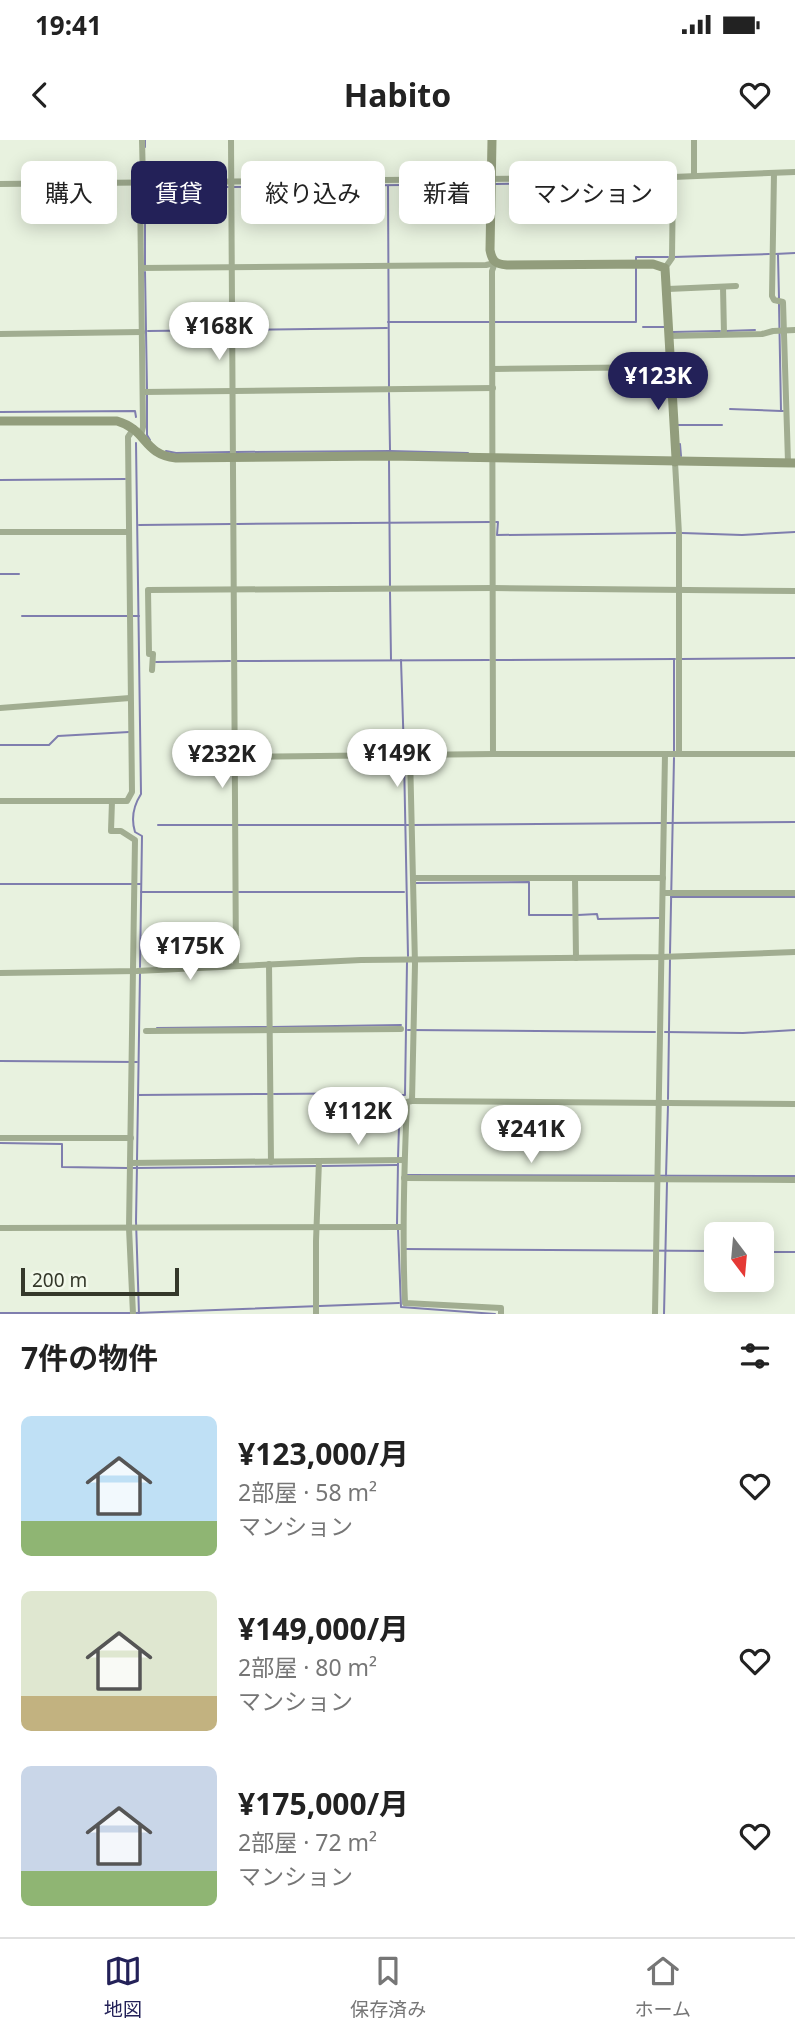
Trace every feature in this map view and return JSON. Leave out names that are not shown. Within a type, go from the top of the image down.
[{"type":"street","points":[[142,140],[142,161]]},
{"type":"street","points":[[230,140],[236,966]]},
{"type":"street","points":[[492,140],[492,161]]},
{"type":"street","points":[[694,140],[694,176]]},
{"type":"street","points":[[677,177],[795,172]]},
{"type":"street","points":[[0,421],[117,421],[137,431],[150,448],[165,457],[234,454],[493,455],[675,462],[792,463],[781,330],[783,302],[772,296],[774,173]]},
{"type":"street","points":[[227,185],[399,183]]},
{"type":"street","points":[[0,184],[131,184]]},
{"type":"street","points":[[0,800],[127,801],[132,792],[128,437],[143,427],[143,224]]},
{"type":"street","points":[[490,224],[490,250],[495,262]]},
{"type":"street","points":[[655,1314],[665,1104],[662,919],[669,892],[663,878],[664,823],[673,754],[679,659],[679,533],[665,268],[672,256],[672,224]]},
{"type":"street","points":[[144,268],[486,265],[495,262],[507,265],[653,264],[665,268]]},
{"type":"street","points":[[493,754],[492,271],[495,262]]},
{"type":"street","points":[[668,289],[736,286]]},
{"type":"street","points":[[723,287],[724,332]]},
{"type":"street","points":[[669,332],[755,334],[795,330]]},
{"type":"street","points":[[0,334],[142,332]]},
{"type":"street","points":[[493,369],[671,367]]},
{"type":"street","points":[[145,392],[493,388]]},
{"type":"street","points":[[0,533],[129,532]]},
{"type":"street","points":[[152,665],[153,654],[149,654],[148,590],[795,590]]},
{"type":"street","points":[[0,708],[130,698]]},
{"type":"street","points":[[235,757],[795,754]]},
{"type":"street","points":[[406,755],[412,825],[413,882],[410,959],[414,1030],[412,1101]]},
{"type":"street","points":[[112,801],[111,831],[121,831],[135,840],[137,971],[131,1062],[133,1313]]},
{"type":"street","points":[[575,878],[576,958]]},
{"type":"street","points":[[413,882],[663,878]]},
{"type":"street","points":[[669,892],[795,893]]},
{"type":"street","points":[[0,973],[137,971],[410,959],[661,957],[795,952]]},
{"type":"street","points":[[269,964],[271,1161]]},
{"type":"street","points":[[146,1031],[401,1029]]},
{"type":"street","points":[[501,1314],[501,1308],[405,1303],[403,1249],[399,1227],[404,1176],[400,1160],[407,1102],[795,1104]]},
{"type":"street","points":[[0,1138],[131,1138]]},
{"type":"street","points":[[133,1165],[271,1161],[319,1164],[400,1160]]},
{"type":"street","points":[[316,1309],[319,1164]]},
{"type":"street","points":[[404,1176],[795,1181]]},
{"type":"street","points":[[0,1228],[399,1227]]},
{"type":"waterway","points":[[145,140],[145,147]]},
{"type":"waterway","points":[[496,184],[509,184]]},
{"type":"waterway","points":[[233,187],[399,185]]},
{"type":"waterway","points":[[388,186],[389,387]]},
{"type":"waterway","points":[[145,224],[145,266]]},
{"type":"waterway","points":[[775,254],[795,253]]},
{"type":"waterway","points":[[674,257],[769,254]]},
{"type":"waterway","points":[[778,255],[779,298]]},
{"type":"waterway","points":[[636,262],[636,257],[668,257]]},
{"type":"waterway","points":[[388,322],[636,322],[636,267]]},
{"type":"waterway","points":[[145,272],[147,389]]},
{"type":"waterway","points":[[779,304],[783,411]]},
{"type":"waterway","points":[[643,327],[665,327]]},
{"type":"waterway","points":[[235,330],[387,328]]},
{"type":"waterway","points":[[148,331],[230,330]]},
{"type":"waterway","points":[[726,331],[755,330]]},
{"type":"waterway","points":[[673,332],[720,331]]},
{"type":"waterway","points":[[389,393],[390,450]]},
{"type":"waterway","points":[[147,394],[147,435],[150,440]]},
{"type":"waterway","points":[[730,409],[781,411]]},
{"type":"waterway","points":[[0,412],[135,411],[136,417]]},
{"type":"waterway","points":[[678,425],[722,425]]},
{"type":"waterway","points":[[136,443],[141,794],[135,807],[133,822],[135,832],[142,836],[140,967]]},
{"type":"waterway","points":[[680,444],[681,456]]},
{"type":"waterway","points":[[166,451],[230,452]]},
{"type":"waterway","points":[[236,452],[468,453]]},
{"type":"waterway","points":[[389,459],[390,587]]},
{"type":"waterway","points":[[0,480],[125,479]]},
{"type":"waterway","points":[[237,524],[490,522]]},
{"type":"waterway","points":[[496,522],[497,535],[677,533]]},
{"type":"waterway","points":[[139,525],[231,524]]},
{"type":"waterway","points":[[682,533],[742,535],[795,532]]},
{"type":"waterway","points":[[0,574],[19,574]]},
{"type":"waterway","points":[[390,592],[391,660]]},
{"type":"waterway","points":[[22,616],[139,616]]},
{"type":"waterway","points":[[681,659],[795,658]]},
{"type":"waterway","points":[[495,660],[675,659]]},
{"type":"waterway","points":[[401,660],[404,753]]},
{"type":"waterway","points":[[236,661],[489,660]]},
{"type":"waterway","points":[[674,660],[674,752]]},
{"type":"waterway","points":[[156,662],[230,661]]},
{"type":"waterway","points":[[0,745],[49,745],[58,736],[129,732]]},
{"type":"waterway","points":[[670,953],[674,758]]},
{"type":"waterway","points":[[404,759],[408,956]]},
{"type":"waterway","points":[[666,823],[795,822]]},
{"type":"waterway","points":[[414,825],[661,823]]},
{"type":"waterway","points":[[158,825],[409,825]]},
{"type":"waterway","points":[[415,883],[529,882],[529,915],[572,915]]},
{"type":"waterway","points":[[0,884],[140,884]]},
{"type":"waterway","points":[[141,892],[233,892]]},
{"type":"waterway","points":[[239,892],[404,892]]},
{"type":"waterway","points":[[671,897],[795,897]]},
{"type":"waterway","points":[[578,915],[597,914],[598,919],[659,918]]},
{"type":"waterway","points":[[668,1099],[670,960]]},
{"type":"waterway","points":[[398,1158],[400,1095],[405,1095],[407,962]]},
{"type":"waterway","points":[[137,1160],[140,973]]},
{"type":"waterway","points":[[272,1027],[401,1025]]},
{"type":"waterway","points":[[157,1028],[267,1027]]},
{"type":"waterway","points":[[408,1030],[655,1032]]},
{"type":"waterway","points":[[665,1032],[743,1033],[795,1030]]},
{"type":"waterway","points":[[0,1061],[137,1062]]},
{"type":"waterway","points":[[138,1095],[268,1094]]},
{"type":"waterway","points":[[274,1094],[399,1095]]},
{"type":"waterway","points":[[666,1176],[668,1105]]},
{"type":"waterway","points":[[0,1143],[62,1144],[62,1167],[127,1168]]},
{"type":"waterway","points":[[397,1224],[398,1163]]},
{"type":"waterway","points":[[137,1165],[139,1314]]},
{"type":"waterway","points":[[322,1166],[397,1165]]},
{"type":"waterway","points":[[133,1168],[316,1166]]},
{"type":"waterway","points":[[406,1175],[795,1176]]},
{"type":"waterway","points":[[664,1314],[667,1182]]},
{"type":"waterway","points":[[398,1229],[401,1307],[495,1314]]},
{"type":"waterway","points":[[405,1249],[704,1251]]},
{"type":"waterway","points":[[774,1252],[795,1252]]},
{"type":"waterway","points":[[135,1313],[399,1303]]},
{"type":"waterway","points":[[0,1313],[130,1313]]}]
